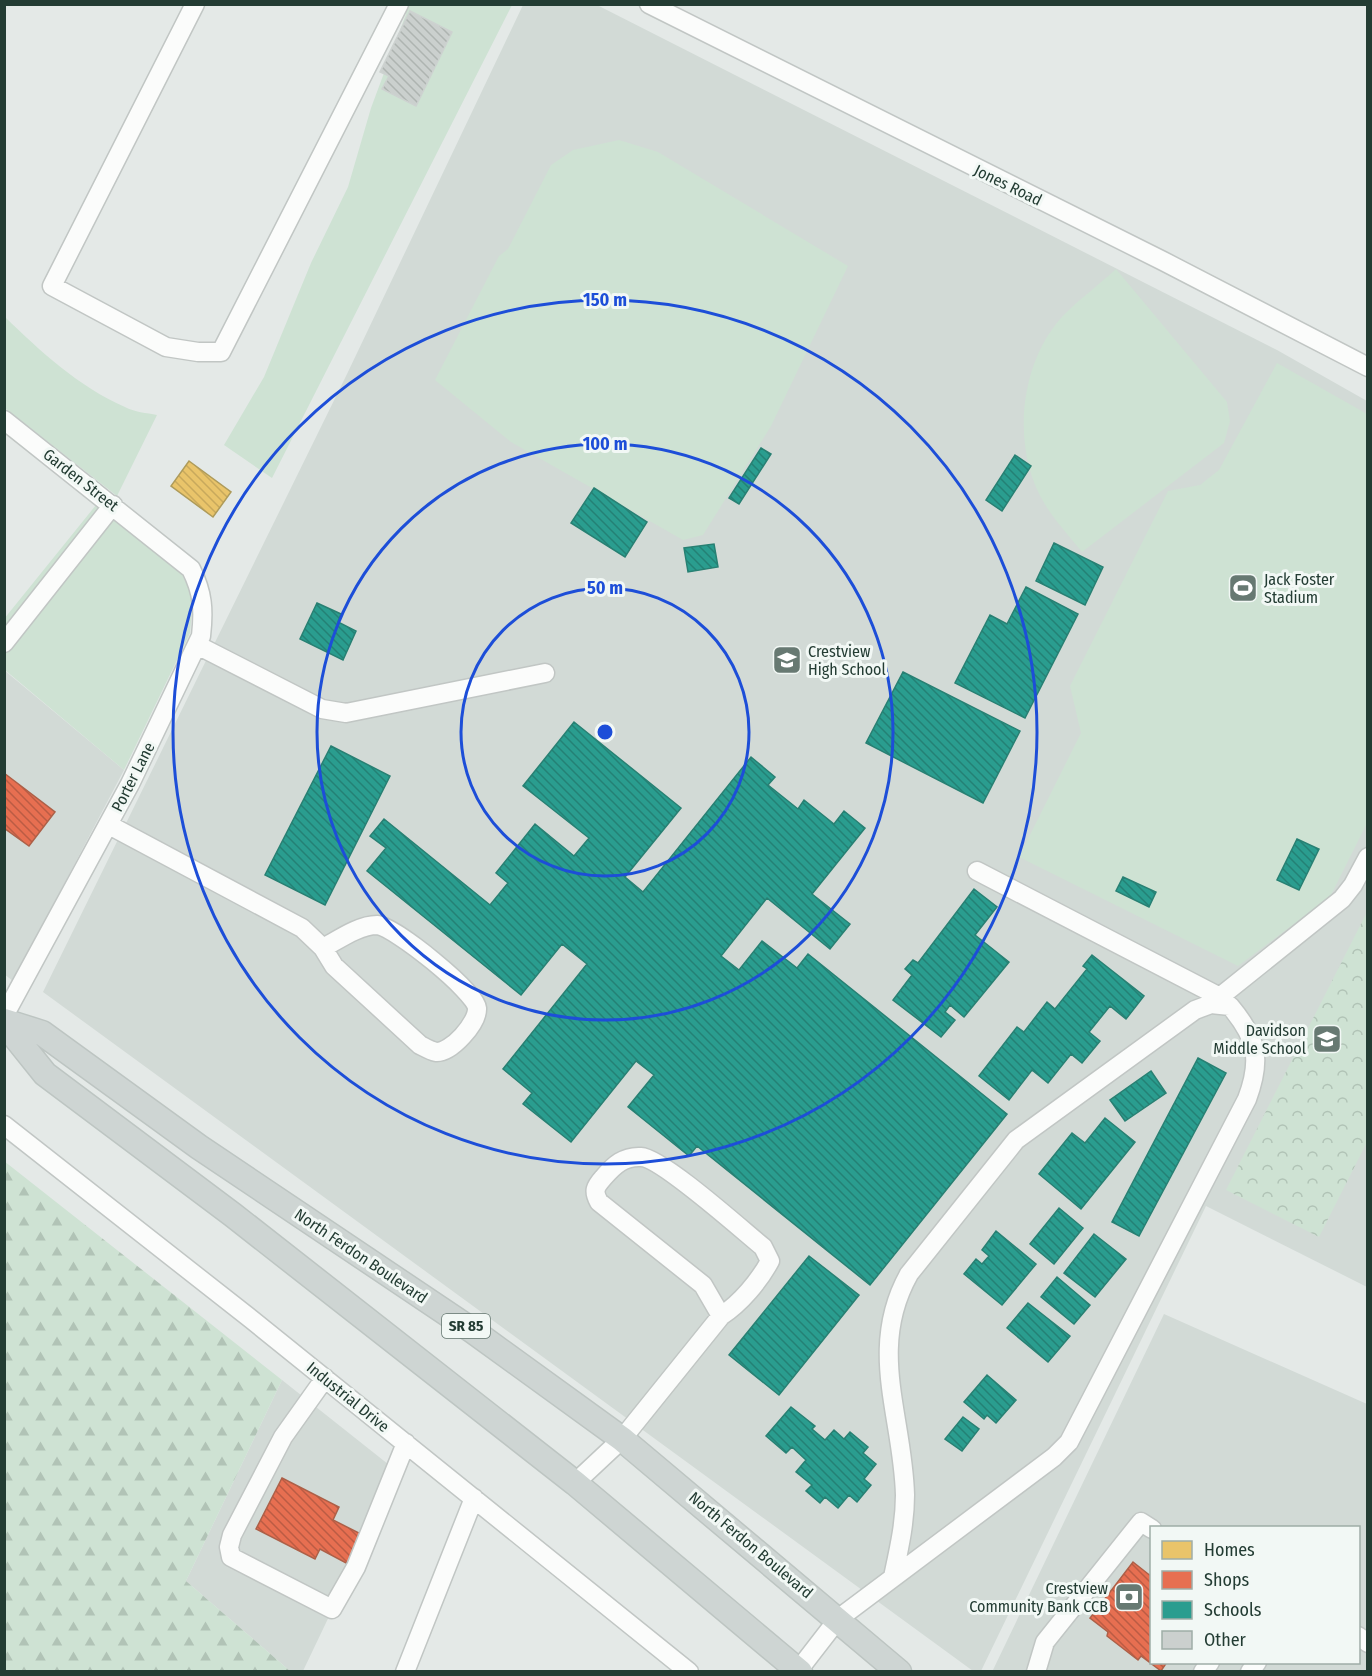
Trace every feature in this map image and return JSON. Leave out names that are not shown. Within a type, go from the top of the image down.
[{"type":"main road","name":"North Ferdon Boulevard","points":[[4,1020],[42,1033],[199,1147],[473,1331],[622,1439],[899,1671]]},
{"type":"main road","points":[[4,1020],[45,1074],[233,1215],[575,1484],[798,1671]]},
{"type":"street","points":[[195,4],[52,286],[166,347],[198,352],[220,352],[395,6]]},
{"type":"street","name":"Jones Road","points":[[649,4],[1163,261],[1368,367]]},
{"type":"street","name":"Garden Street","points":[[4,420],[157,541]]},
{"type":"street","points":[[4,643],[112,505]]},
{"type":"street","name":"Porter Lane","points":[[4,1020],[109,825],[197,645],[203,615],[200,587],[191,568],[157,541]]},
{"type":"street","points":[[197,645],[322,709],[339,713],[401,703],[544,673]]},
{"type":"street","points":[[109,825],[302,928],[322,948],[333,966],[420,1045],[435,1052],[449,1050],[474,1021],[477,1008],[469,993],[395,931],[378,925],[362,928],[322,948]]},
{"type":"street","points":[[893,1577],[905,1524],[905,1492],[887,1362],[889,1325],[896,1297],[909,1274],[1016,1140],[1195,1010],[1215,1001],[1336,905],[1353,885],[1368,857]]},
{"type":"street","points":[[798,1671],[838,1619],[1054,1456],[1069,1442],[1247,1099],[1255,1078],[1256,1053],[1248,1026],[1230,1006],[1215,1001],[977,871]]},
{"type":"street","name":"Industrial Drive","points":[[4,1125],[325,1378],[689,1671]]},
{"type":"street","points":[[575,1484],[622,1439],[722,1316],[733,1308],[765,1271],[770,1261],[764,1247],[654,1160],[630,1157],[615,1164],[596,1186],[595,1194],[599,1202],[703,1285],[722,1316]]},
{"type":"street","points":[[325,1378],[284,1437],[232,1535],[229,1547],[231,1557],[332,1609],[356,1567],[406,1443]]},
{"type":"street","points":[[408,1670],[474,1498]]},
{"type":"street","points":[[1036,1671],[1045,1642],[1141,1522],[1150,1527]]},
{"type":"shaded area","name":"Crestview High School","points":[[523,5],[597,5],[1277,350],[1367,401],[1367,1287],[1206,1206],[981,1671],[973,1671],[43,992],[347,374]]},
{"type":"shaded area","points":[[4,670],[124,770],[13,981],[4,974]]},
{"type":"shaded area","points":[[1164,1314],[1367,1404],[1367,1671],[992,1672]]},
{"type":"shaded area","points":[[282,1380],[398,1472],[303,1671],[290,1671],[186,1581]]},
{"type":"green space","points":[[404,5],[512,5],[272,478],[224,445],[264,377],[311,263],[348,187],[371,108],[406,14]]},
{"type":"green space","points":[[619,140],[658,152],[848,266],[771,426],[703,535],[683,540],[511,442],[435,380],[499,256],[508,249],[551,165],[573,150]]},
{"type":"green space","points":[[1116,269],[1227,402],[1230,421],[1224,443],[1082,552],[1050,512],[1035,484],[1024,435],[1024,409],[1028,384],[1036,359],[1047,337],[1068,311]]},
{"type":"green space","points":[[5,317],[76,379],[129,409],[157,415],[117,496],[5,408]]},
{"type":"green space","name":"Jack Foster Stadium","points":[[1277,363],[1367,414],[1367,823],[1330,897],[1238,966],[1019,857],[1081,733],[1070,686],[1168,491],[1200,485],[1219,470]]},
{"type":"green space","points":[[96,505],[182,574],[193,598],[190,633],[124,770],[5,670],[4,619]]},
{"type":"green space","name":"Davidson Middle School","points":[[1367,912],[1367,1142],[1319,1237],[1226,1190]]},
{"type":"green space","points":[[4,1161],[282,1380],[186,1581],[290,1671],[5,1671]]},
{"type":"building: Homes","points":[[189,461],[231,492],[213,517],[171,486]]},
{"type":"building: Shops","points":[[4,773],[55,812],[29,846],[4,828]]},
{"type":"building: Shops","points":[[282,1478],[339,1507],[333,1520],[363,1535],[348,1564],[320,1549],[315,1559],[256,1529]]},
{"type":"building: Shops","name":"Crestview Community Bank CCB","points":[[1133,1562],[1150,1575],[1150,1663],[1141,1656],[1138,1660],[1107,1636],[1108,1632],[1090,1618]]},
{"type":"building: Shops","name":"Crestview Community Bank CCB","points":[[1152,1664],[1166,1664],[1161,1671]]},
{"type":"building: Schools","points":[[761,448],[771,454],[739,504],[729,498]]},
{"type":"building: Schools","points":[[1015,455],[1031,466],[1002,511],[986,500]]},
{"type":"building: Schools","points":[[594,488],[647,522],[625,557],[571,523]]},
{"type":"building: Schools","points":[[1054,543],[1103,567],[1085,605],[1036,581]]},
{"type":"building: Schools","points":[[714,544],[718,567],[688,572],[684,548]]},
{"type":"building: Schools","points":[[1026,587],[1078,614],[1025,718],[955,683],[990,615],[1007,624]]},
{"type":"building: Schools","points":[[317,603],[341,614],[338,622],[356,631],[343,660],[300,639]]},
{"type":"building: Schools","points":[[903,672],[1020,731],[983,803],[866,743]]},
{"type":"building: Schools","points":[[574,722],[681,808],[625,877],[643,892],[751,757],[775,777],[768,785],[798,809],[804,800],[834,824],[844,811],[865,828],[812,894],[850,924],[830,949],[767,898],[721,956],[739,970],[762,941],[797,968],[808,954],[1007,1114],[870,1285],[697,1146],[689,1156],[628,1107],[654,1075],[636,1061],[571,1142],[523,1104],[532,1093],[503,1069],[587,964],[562,944],[521,995],[367,871],[386,848],[370,836],[384,819],[490,905],[508,883],[496,873],[535,824],[574,856],[589,838],[523,786]]},
{"type":"building: Schools","points":[[331,746],[390,776],[325,905],[265,875]]},
{"type":"building: Schools","points":[[1297,839],[1319,849],[1299,890],[1277,880]]},
{"type":"building: Schools","points":[[1123,877],[1156,892],[1149,907],[1116,891]]},
{"type":"building: Schools","points":[[974,889],[997,907],[975,935],[1009,962],[964,1017],[950,1005],[945,1012],[955,1020],[941,1037],[893,1000],[912,975],[905,969],[913,960],[918,963]]},
{"type":"building: Schools","points":[[1092,955],[1144,996],[1126,1019],[1110,1006],[1089,1032],[1100,1041],[1082,1063],[1071,1054],[1048,1083],[1032,1070],[1009,1100],[979,1076],[1017,1027],[1024,1032],[1047,1002],[1055,1009],[1087,969],[1083,966]]},
{"type":"building: Schools","points":[[1198,1058],[1226,1073],[1139,1236],[1112,1222]]},
{"type":"building: Schools","points":[[1151,1071],[1166,1093],[1125,1121],[1110,1100]]},
{"type":"building: Schools","points":[[1105,1118],[1135,1142],[1081,1209],[1039,1174],[1072,1133],[1085,1143]]},
{"type":"building: Schools","points":[[1059,1208],[1083,1228],[1054,1264],[1030,1244]]},
{"type":"building: Schools","points":[[996,1231],[1036,1264],[1002,1305],[964,1274],[976,1259],[982,1264],[989,1256],[982,1250]]},
{"type":"building: Schools","points":[[1094,1234],[1126,1259],[1095,1297],[1064,1273]]},
{"type":"building: Schools","points":[[809,1256],[859,1295],[779,1395],[729,1355]]},
{"type":"building: Schools","points":[[1057,1277],[1090,1305],[1074,1324],[1041,1297]]},
{"type":"building: Schools","points":[[1028,1303],[1070,1336],[1048,1362],[1007,1328]]},
{"type":"building: Schools","points":[[987,1375],[1016,1400],[996,1423],[987,1415],[984,1419],[964,1402]]},
{"type":"building: Schools","points":[[791,1407],[815,1426],[812,1429],[825,1440],[834,1430],[844,1439],[850,1432],[868,1447],[863,1453],[876,1464],[864,1479],[871,1485],[857,1502],[849,1495],[838,1508],[825,1497],[820,1503],[806,1491],[812,1485],[796,1472],[806,1460],[792,1447],[786,1453],[766,1436]]},
{"type":"building: Schools","points":[[963,1417],[979,1429],[962,1451],[945,1439]]},
{"type":"building: Other","points":[[410,11],[452,32],[416,106],[382,89],[389,76],[380,72]]},
{"type":"place","name":"Jack Foster Stadium","points":[[1243,588]]},
{"type":"place","name":"Crestview High School","points":[[787,660]]},
{"type":"place","name":"Davidson Middle School","points":[[1327,1039]]},
{"type":"place","name":"Crestview Community Bank CCB","points":[[1129,1597]]}]
